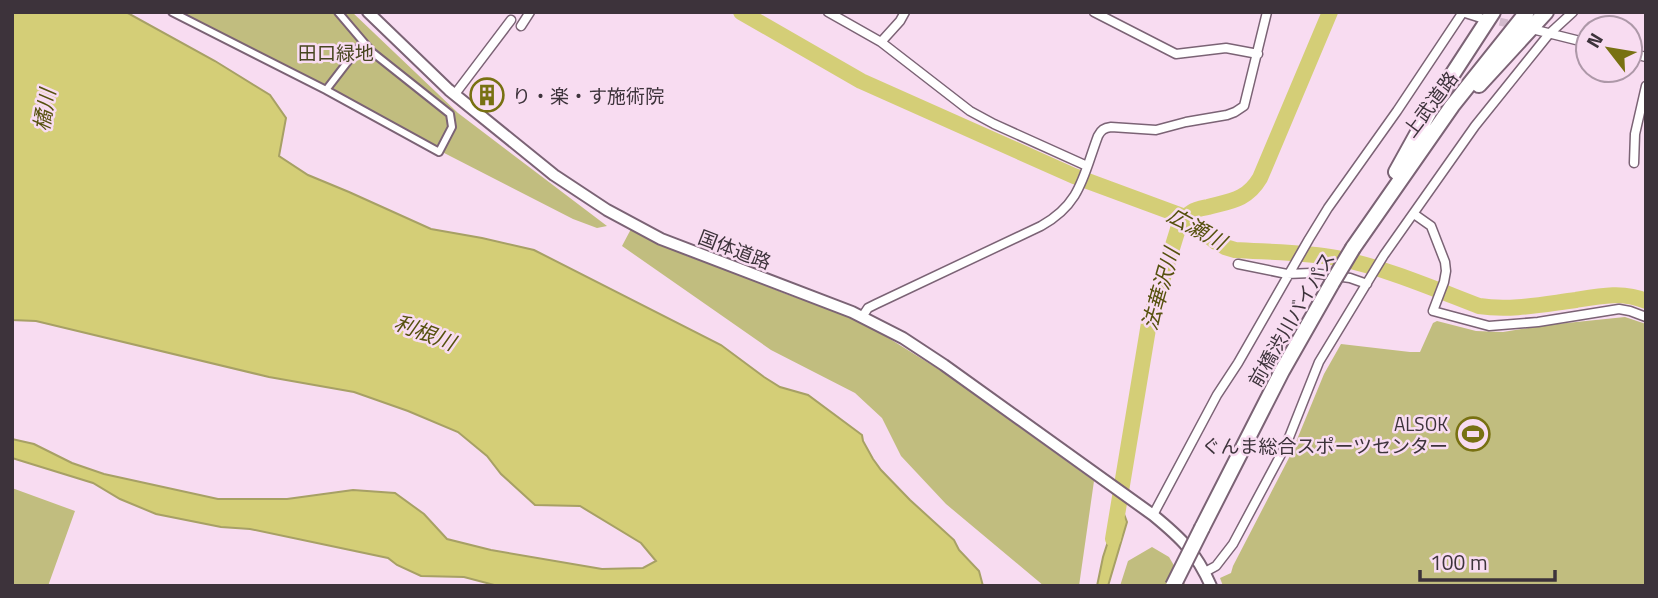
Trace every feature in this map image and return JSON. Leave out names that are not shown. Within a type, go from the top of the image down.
[{"type":"highway","name":"上武道路","points":[[1370,223],[1452,106],[1527,12]]},
{"type":"highway","points":[[1370,223],[1411,174],[1467,98],[1546,12]]},
{"type":"highway","points":[[1370,223],[1409,147],[1487,15]]},
{"type":"highway","name":"前橋渋川バイパス","points":[[1173,586],[1282,371],[1370,223]]},
{"type":"street","points":[[172,12],[326,90],[439,152],[452,127],[450,114],[372,52],[338,12]]},
{"type":"street","name":"国体道路","points":[[368,12],[454,94],[554,175],[607,210],[661,239],[862,317],[922,350],[1153,514]]},
{"type":"street","points":[[521,26],[530,12]]},
{"type":"street","points":[[828,12],[881,42],[971,111],[1087,168]]},
{"type":"street","points":[[881,42],[905,12]]},
{"type":"street","points":[[1094,12],[1176,54],[1226,48],[1258,54]]},
{"type":"street","points":[[862,317],[868,308],[1053,219],[1068,206],[1080,186],[1098,136],[1105,128],[1156,130],[1227,115],[1244,106],[1267,12]]},
{"type":"street","points":[[1211,586],[1194,552],[1153,514],[1217,395],[1328,208],[1463,12],[1487,15]]},
{"type":"street","points":[[1205,572],[1216,566],[1238,536],[1286,444],[1319,362],[1384,255],[1475,127],[1549,34],[1573,12]]},
{"type":"street","points":[[454,94],[511,20]]},
{"type":"street","points":[[1532,29],[1574,40]]},
{"type":"street","points":[[326,90],[363,42]]},
{"type":"street","points":[[1634,163],[1635,134],[1646,86]]},
{"type":"street","points":[[1414,214],[1431,226],[1446,271],[1433,311],[1473,324],[1489,326],[1619,309],[1646,317]]},
{"type":"street","points":[[1238,264],[1350,278],[1367,284]]},
{"type":"green space","name":"田口緑地","points":[[169,12],[352,12],[458,113],[607,226],[597,228],[573,219]]},
{"type":"green space","points":[[631,229],[687,256],[843,314],[874,329],[943,372],[1094,481],[1079,586],[1044,586],[946,504],[901,456],[882,418],[855,393],[771,350],[622,246]]},
{"type":"green space","name":"ALSOK ぐんま総合スポーツセンター","points":[[1625,317],[1646,324],[1646,586],[1223,586],[1220,578],[1231,573],[1291,454],[1324,374],[1341,344],[1420,352],[1433,323],[1437,321],[1476,331],[1503,332]]},
{"type":"green space","points":[[12,488],[75,511],[48,586],[12,586]]},
{"type":"green space","points":[[1152,547],[1169,557],[1186,586],[1120,586],[1128,561]]},
{"type":"water","points":[[12,12],[126,12],[270,95],[286,118],[279,156],[308,175],[431,229],[534,250],[721,345],[780,387],[808,395],[862,435],[881,470],[954,540],[959,550],[979,571],[983,586],[498,586],[464,577],[421,576],[388,558],[250,529],[221,527],[156,514],[120,499],[93,483],[12,458],[12,439],[34,444],[72,463],[104,474],[218,499],[287,499],[353,490],[395,493],[424,514],[447,539],[491,550],[602,569],[643,568],[656,561],[641,543],[580,506],[535,505],[501,474],[487,456],[458,432],[408,411],[354,392],[269,377],[36,321],[12,320]]},
{"type":"water","points":[[1124,514],[1127,522],[1108,586],[1097,586],[1115,520]]},
{"type":"waterway","name":"広瀬川","points":[[741,12],[861,81],[1074,176],[1185,217],[1225,247],[1355,262],[1479,306],[1528,306],[1611,295],[1646,301]]},
{"type":"waterway","name":"法華沢川","points":[[1113,539],[1149,323],[1178,229],[1194,211],[1238,198],[1250,191],[1260,178],[1330,12]]},
{"type":"tunnel","points":[[1488,19],[1519,26]]},
{"type":"place","name":"り・楽・す施術院","points":[[487,95]]},
{"type":"place","name":"ALSOK ぐんま総合スポーツセンター","points":[[1473,434]]},
{"type":"water label","name":"橘川","points":[[44,110]]},
{"type":"water label","name":"利根川","points":[[425,332]]}]
